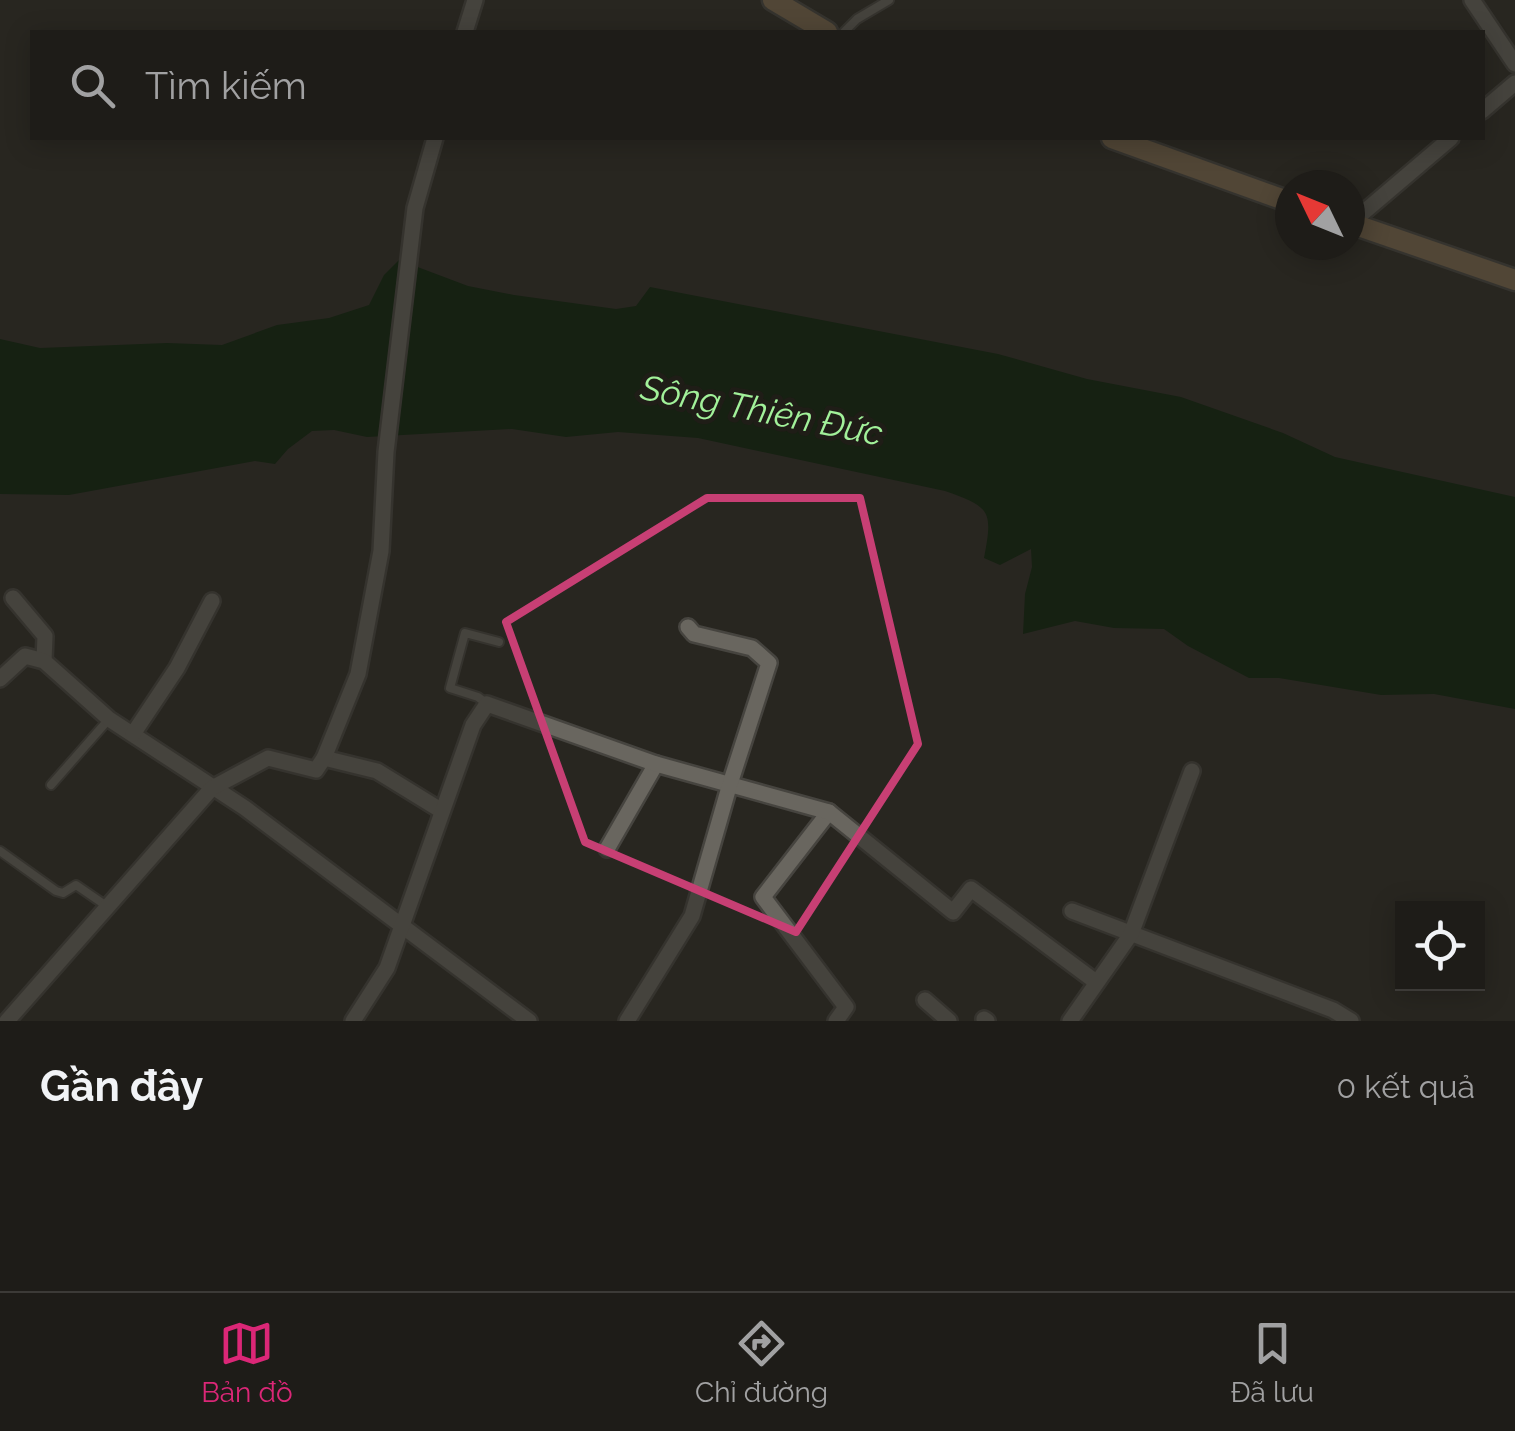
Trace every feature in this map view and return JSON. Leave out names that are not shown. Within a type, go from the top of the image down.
[{"type":"street","points":[[467,30],[475,0]]},
{"type":"street","points":[[773,0],[824,30]]},
{"type":"street","points":[[1472,0],[1515,64]]},
{"type":"street","points":[[1485,108],[1515,83]]},
{"type":"street","points":[[7,1021],[212,788],[268,758],[316,770],[324,758],[358,674],[381,551],[386,452],[415,208],[434,140]]},
{"type":"street","points":[[1118,140],[1275,197]]},
{"type":"street","points":[[1365,210],[1450,140]]},
{"type":"street","points":[[1365,228],[1515,280]]},
{"type":"street","points":[[12,598],[45,636],[44,661]]},
{"type":"street","points":[[133,734],[176,668],[212,601]]},
{"type":"street","points":[[627,1021],[692,916],[769,663],[752,648],[694,634],[688,627]]},
{"type":"street","points":[[0,678],[25,656],[44,661],[110,718],[245,808],[529,1021]]},
{"type":"street","points":[[353,1021],[388,968],[473,725],[487,704],[656,764],[829,812],[952,912],[971,889],[1096,982]]},
{"type":"street","points":[[324,758],[377,771],[442,812]]},
{"type":"street","points":[[607,849],[656,764]]},
{"type":"street","points":[[1070,1021],[1131,934],[1192,771]]},
{"type":"street","points":[[829,812],[763,897],[846,1007],[836,1021]]},
{"type":"street","points":[[1072,911],[1333,1010],[1351,1021]]},
{"type":"street","points":[[925,1000],[949,1021]]},
{"type":"lane","points":[[846,30],[889,0]]},
{"type":"lane","points":[[487,704],[450,688],[465,633],[500,642]]},
{"type":"lane","points":[[51,785],[110,718]]},
{"type":"lane","points":[[0,850],[56,891],[63,893],[81,887],[108,906]]},
{"type":"highlighted area","points":[[707,498],[860,498],[918,744],[796,932],[585,842],[506,622]]},
{"type":"water","name":"Sông Thiên Đức","points":[[399,260],[468,286],[514,295],[616,309],[636,306],[650,287],[998,354],[1087,379],[1181,397],[1283,433],[1335,457],[1515,497],[1515,709],[1434,694],[1381,695],[1279,678],[1249,678],[1164,629],[1114,628],[1075,621],[1023,634],[1031,549],[1000,565],[984,558],[988,520],[972,502],[945,491],[698,438],[618,432],[566,437],[512,429],[367,437],[334,430],[312,431],[275,464],[255,461],[69,495],[0,494],[0,339],[40,348],[222,345],[277,325],[329,318],[369,305],[384,275]]}]
